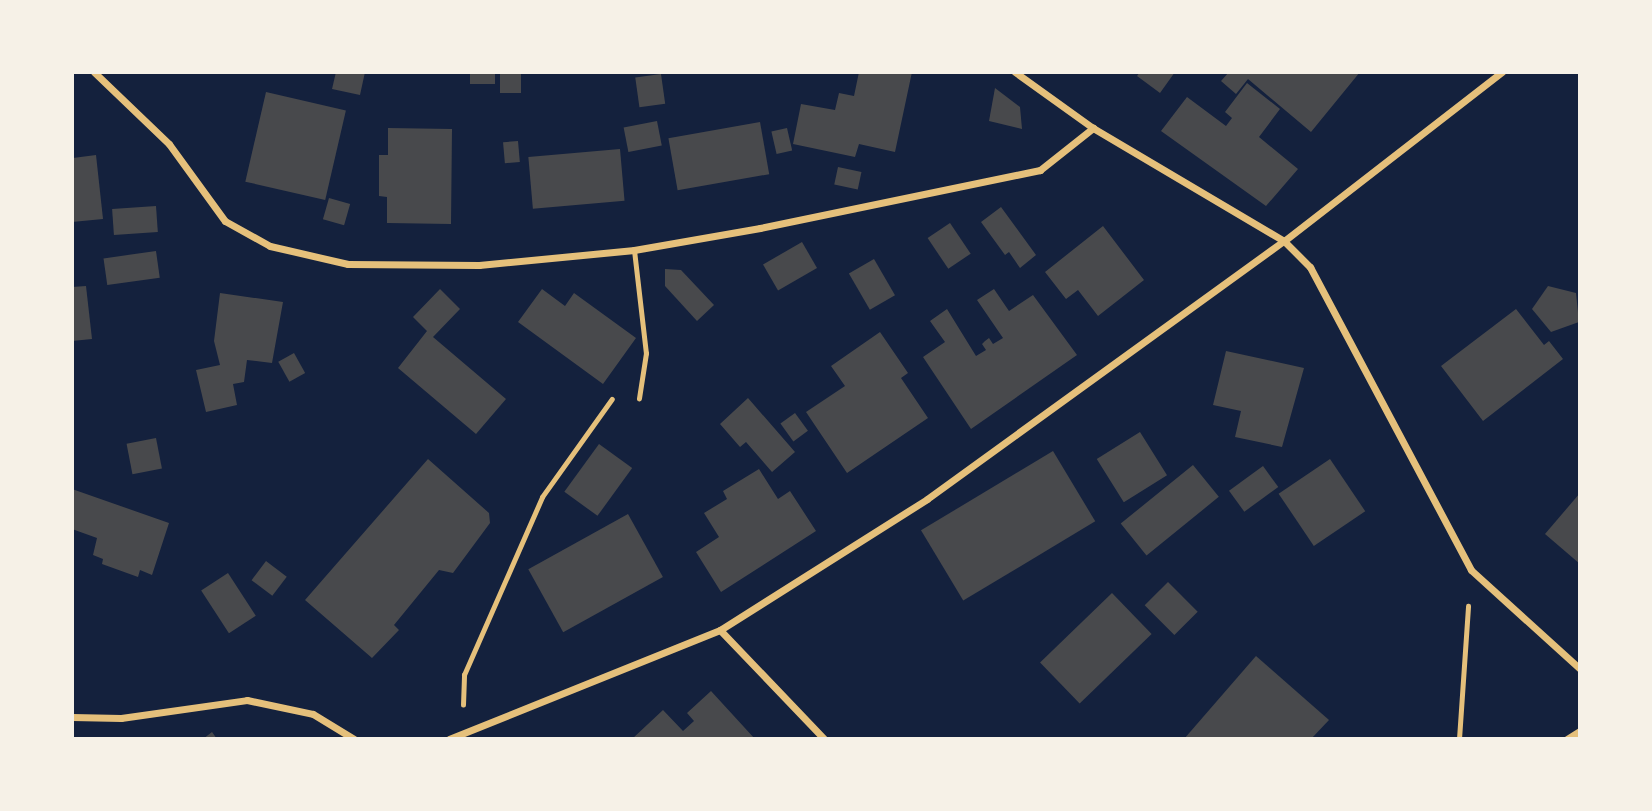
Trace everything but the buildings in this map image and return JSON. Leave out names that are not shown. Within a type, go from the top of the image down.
[{"type":"street","points":[[94,72],[169,144],[225,221],[270,246],[348,264],[479,265],[634,250],[1040,170],[1093,128]]},
{"type":"street","points":[[1015,72],[1093,128],[1284,241],[1310,267],[1471,570],[1580,669]]},
{"type":"street","points":[[449,739],[720,630],[927,499],[1284,241],[1502,72]]},
{"type":"street","points":[[720,630],[824,739]]},
{"type":"street","points":[[72,717],[121,718],[247,700],[313,714],[354,739]]},
{"type":"street","points":[[1567,739],[1580,731]]},
{"type":"lane","points":[[634,250],[646,353],[639,398]]},
{"type":"path","points":[[462,732],[464,675],[536,509],[614,397]]},
{"type":"path","points":[[1459,739],[1471,570]]}]
